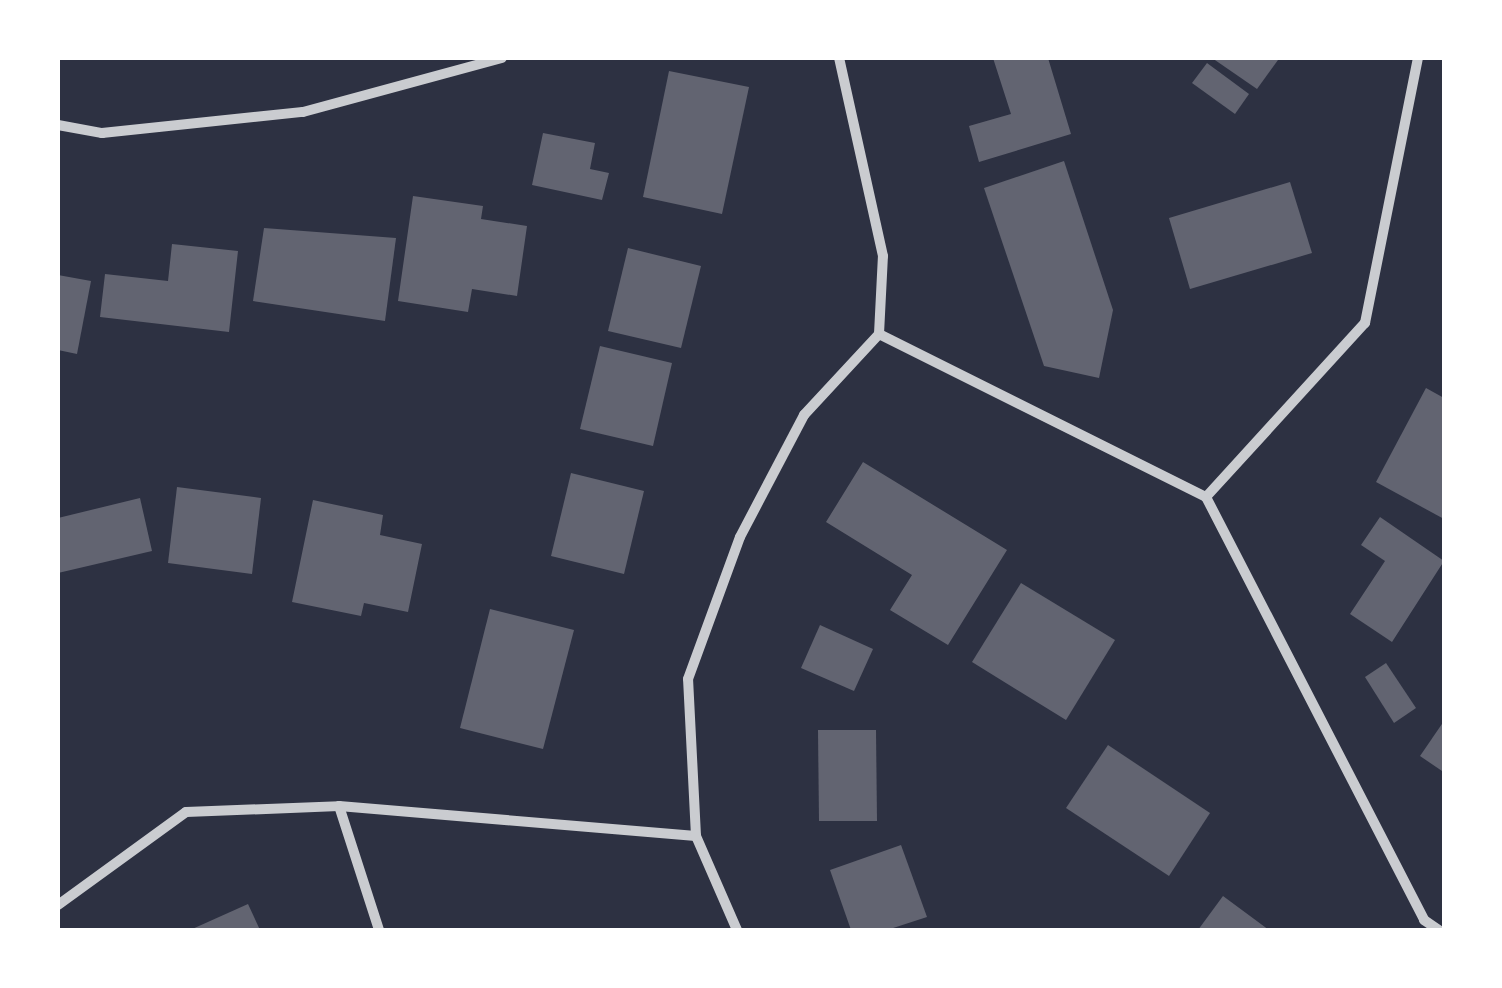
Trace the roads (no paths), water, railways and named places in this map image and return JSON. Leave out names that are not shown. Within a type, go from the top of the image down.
[{"type":"street","points":[[58,125],[102,134],[303,112],[502,58]]},
{"type":"street","points":[[737,930],[696,836],[688,679],[740,537],[804,416],[879,334],[883,256],[839,58]]},
{"type":"street","points":[[1206,497],[1366,323],[1418,58]]},
{"type":"street","points":[[879,334],[1206,497],[1424,920],[1438,930]]},
{"type":"street","points":[[58,905],[186,812],[339,806],[696,836]]},
{"type":"street","points":[[339,806],[380,930]]}]
